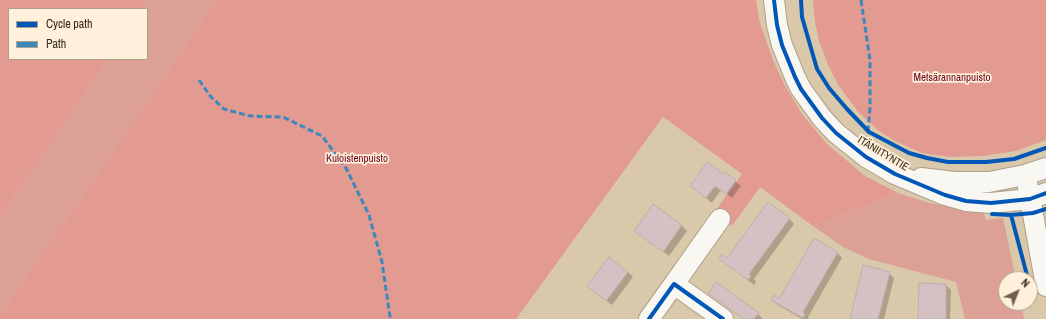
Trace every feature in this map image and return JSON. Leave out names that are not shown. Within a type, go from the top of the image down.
[{"type":"street","name":"ITÄNIITYNTIE","points":[[774,0],[777,25],[782,45],[795,77],[811,103],[836,133],[866,157],[895,174],[945,195],[966,201],[991,203],[1038,196]]},
{"type":"street","name":"ITÄNIITYNTIE","points":[[895,174],[954,182],[974,183],[1026,175],[1046,168]]},
{"type":"street","points":[[1026,175],[1038,196],[1046,286]]},
{"type":"street","points":[[649,319],[720,219]]},
{"type":"street","points":[[674,284],[723,319]]},
{"type":"shaded area","points":[[147,0],[217,0],[0,316],[0,217],[106,60],[148,60],[148,8],[142,8]]},
{"type":"shaded area","points":[[898,193],[930,203],[963,209],[982,209],[986,220],[1003,218],[1014,271],[998,271],[998,311],[1022,311],[1024,319],[965,319],[956,282],[869,259],[843,247],[813,226]]},
{"type":"green space","points":[[0,0],[147,0],[142,8],[8,8],[8,60],[106,60],[0,217]]},
{"type":"green space","name":"Kuloistenpuisto","points":[[217,0],[756,0],[760,23],[773,60],[784,84],[802,114],[826,143],[865,176],[898,193],[813,226],[760,187],[732,226],[714,213],[742,174],[663,117],[516,319],[0,319],[0,316]]},
{"type":"green space","name":"Metsärannanpuisto","points":[[813,0],[1046,0],[1046,140],[1016,151],[983,156],[949,157],[922,153],[895,141],[879,131],[859,113],[839,86],[829,67],[819,41],[815,22]]},
{"type":"building","points":[[707,162],[724,174],[725,172],[736,180],[726,194],[715,186],[706,198],[690,186]]},
{"type":"building","points":[[768,202],[790,218],[749,274],[751,276],[748,280],[719,259],[722,254],[727,258]]},
{"type":"building","points":[[653,204],[682,225],[663,252],[634,231]]},
{"type":"building","points":[[814,238],[838,252],[803,312],[805,314],[803,318],[771,300],[774,295],[779,299]]},
{"type":"building","points":[[609,257],[628,272],[606,301],[587,286]]},
{"type":"building","points":[[863,265],[890,272],[878,319],[850,319]]},
{"type":"building","points":[[716,282],[759,313],[754,319],[744,319],[708,293]]},
{"type":"building","points":[[919,283],[946,284],[946,319],[918,319]]},
{"type":"marked path","points":[[861,0],[870,60],[870,108],[868,131]]},
{"type":"marked path","points":[[199,80],[211,97],[224,109],[250,116],[283,117],[322,136],[346,168],[369,215],[382,262],[390,317],[389,319]]},
{"type":"cycle path","points":[[774,0],[777,25],[782,45],[801,89],[822,118],[836,133],[866,157],[895,174],[945,195],[966,201],[991,203],[1030,199],[1046,193]]},
{"type":"cycle path","points":[[801,0],[802,17],[817,69],[829,88],[869,132],[909,153],[948,162],[986,162],[1014,159],[1046,148]]},
{"type":"cycle path","points":[[992,214],[1011,215],[1033,213],[1046,209]]},
{"type":"cycle path","points":[[1011,215],[1026,271]]},
{"type":"cycle path","points":[[649,319],[674,284],[723,319]]}]
